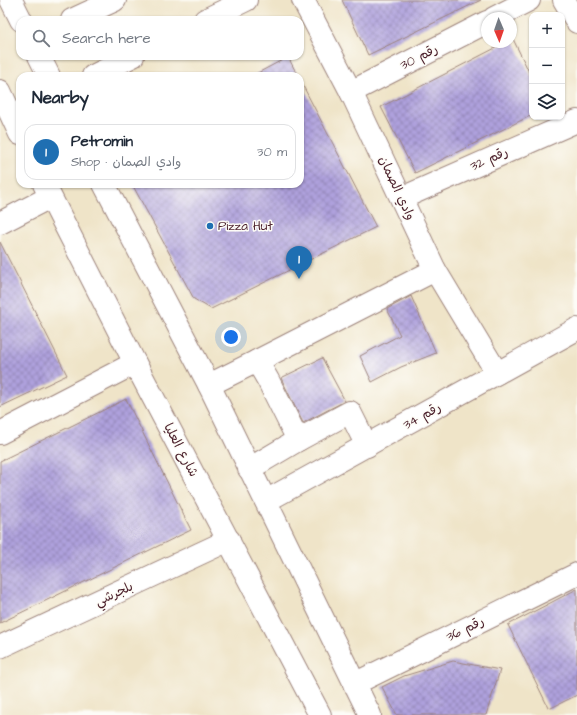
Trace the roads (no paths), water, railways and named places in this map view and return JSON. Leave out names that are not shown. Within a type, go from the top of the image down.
[{"type":"street","points":[[81,16],[115,0]]},
{"type":"street","points":[[213,16],[246,0]]},
{"type":"street","name":"وادي الصمان","points":[[303,0],[351,92],[435,270],[497,373]]},
{"type":"street","points":[[506,12],[529,0]]},
{"type":"street","points":[[564,0],[577,22]]},
{"type":"street","name":"رقم 30","points":[[351,92],[481,25]]},
{"type":"street","points":[[41,60],[47,72]]},
{"type":"street","points":[[101,72],[125,60]]},
{"type":"street","points":[[0,92],[16,126]]},
{"type":"street","name":"رقم 32","points":[[402,198],[577,121]]},
{"type":"street","points":[[106,188],[209,386],[370,715]]},
{"type":"street","points":[[0,223],[47,190]]},
{"type":"street","name":"شارع العليا","points":[[47,190],[135,363],[320,715]]},
{"type":"street","points":[[209,386],[257,360],[435,270]]},
{"type":"street","name":"رقم 34","points":[[266,501],[577,329]]},
{"type":"street","points":[[257,360],[298,440]]},
{"type":"street","points":[[0,433],[135,363]]},
{"type":"street","points":[[249,469],[350,412],[367,446]]},
{"type":"street","name":"بلجرشي","points":[[0,647],[229,540]]},
{"type":"street","name":"رقم 36","points":[[354,684],[577,574]]},
{"type":"place","name":"Pizza Hut","points":[[210,226]]},
{"type":"place","name":"Petromin","points":[[299,279]]}]
